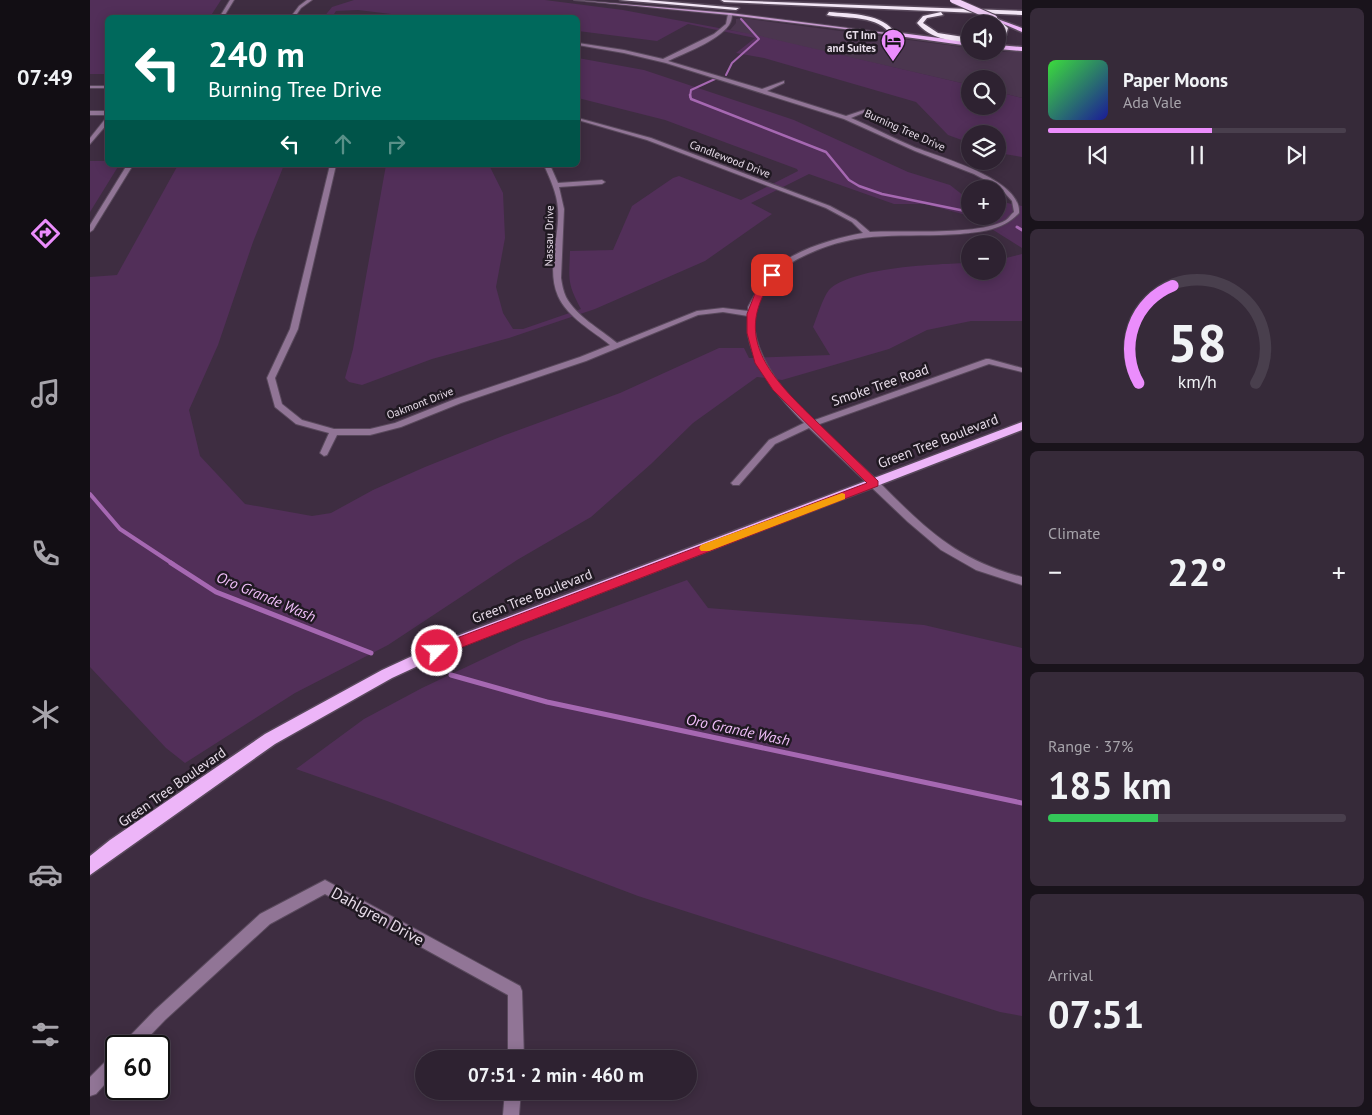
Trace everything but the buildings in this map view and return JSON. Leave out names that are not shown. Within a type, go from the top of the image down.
[{"type":"highway","points":[[623,0],[785,10]]},
{"type":"highway","points":[[724,0],[1022,14]]},
{"type":"highway","points":[[821,0],[1022,7]]},
{"type":"highway","points":[[952,0],[987,15]]},
{"type":"highway","points":[[824,13],[872,20],[886,25],[893,34]]},
{"type":"highway","points":[[961,39],[946,37],[927,30],[922,26],[921,20],[942,14],[1022,14]]},
{"type":"main road","points":[[576,0],[730,14],[961,43]]},
{"type":"main road","points":[[1006,23],[1022,30]]},
{"type":"main road","points":[[1006,48],[1022,49]]},
{"type":"main road","name":"Green Tree Boulevard","points":[[90,867],[116,846],[270,739],[387,674],[454,643],[875,484],[1022,426]]},
{"type":"street","points":[[223,15],[232,0]]},
{"type":"street","points":[[294,15],[300,7],[310,0]]},
{"type":"street","points":[[665,60],[687,51],[719,31],[727,25],[730,14]]},
{"type":"street","name":"Burning Tree Drive","points":[[580,44],[643,54],[665,60],[847,118],[916,150],[994,179],[1014,196],[1018,204],[1017,212],[1012,220],[991,228],[868,234],[820,246],[783,265],[762,286],[752,314],[751,333],[760,363],[777,388],[811,424],[935,540],[975,566],[1022,581]]},
{"type":"street","points":[[762,91],[782,82]]},
{"type":"street","points":[[90,87],[105,87]]},
{"type":"street","points":[[847,118],[868,109]]},
{"type":"street","points":[[90,113],[105,113]]},
{"type":"street","name":"Candlewood Drive","points":[[580,120],[649,139],[828,207],[854,221],[868,234]]},
{"type":"street","points":[[90,142],[105,123]]},
{"type":"street","points":[[90,230],[129,167]]},
{"type":"street","name":"Oakmont Drive","points":[[333,167],[294,329],[271,378],[278,405],[299,422],[334,432],[370,432],[398,425],[458,401],[546,372],[697,313],[723,310],[752,314]]},
{"type":"street","name":"Nassau Drive","points":[[548,167],[556,185],[561,208],[558,273],[561,295],[575,313],[616,346]]},
{"type":"street","points":[[556,185],[602,182]]},
{"type":"street","name":"Smoke Tree Road","points":[[736,483],[772,442],[811,424],[989,361],[1022,370]]},
{"type":"street","points":[[324,454],[334,432]]},
{"type":"street","name":"Dahlgren Drive","points":[[141,1035],[265,919],[325,887],[515,991],[516,1050]]},
{"type":"street","points":[[90,1088],[105,1072]]},
{"type":"street","points":[[511,1115],[512,1100]]},
{"type":"shaded area","points":[[90,0],[221,0],[211,15],[105,15],[105,74],[90,74]]},
{"type":"shaded area","points":[[354,0],[545,0],[623,10],[756,35],[961,83],[961,115],[1006,115],[1006,94],[1022,98],[1022,157],[1006,154],[1006,125],[961,125],[961,140],[948,135],[916,102],[764,58],[736,53],[755,38],[688,24],[657,41],[580,31],[580,15],[399,15],[358,10],[336,11],[333,15],[325,15],[332,7]]},
{"type":"shaded area","points":[[742,18],[961,47],[961,60],[1006,60],[1006,52],[1022,52],[1022,98],[1006,94],[1006,70],[961,70],[961,83],[730,30],[736,23],[736,19]]},
{"type":"shaded area","points":[[580,58],[644,70],[794,120],[908,172],[950,185],[961,194],[961,214],[925,204],[894,204],[809,174],[751,203],[772,214],[705,261],[595,309],[509,338],[432,359],[362,385],[349,382],[345,378],[353,349],[386,167],[490,167],[503,193],[505,238],[496,287],[503,313],[513,329],[523,329],[581,309],[571,287],[570,251],[613,250],[632,206],[673,178],[679,176],[741,200],[798,171],[797,169],[665,120],[580,99]]},
{"type":"shaded area","points":[[90,161],[105,161],[105,167],[118,167],[90,212]]},
{"type":"shaded area","points":[[177,167],[283,167],[253,242],[218,345],[189,410],[200,456],[245,504],[312,516],[331,513],[373,490],[425,467],[505,435],[620,393],[719,348],[744,348],[749,358],[830,355],[813,327],[828,291],[843,281],[859,275],[898,268],[961,263],[961,280],[1006,280],[1006,258],[1022,254],[1022,321],[971,321],[927,330],[889,349],[782,380],[757,377],[693,423],[651,464],[591,517],[517,560],[388,645],[295,693],[185,763],[166,748],[90,667],[90,277],[117,275]]},
{"type":"shaded area","points":[[1006,203],[1022,206],[1022,248],[1006,238],[1006,235],[1001,235],[985,225],[1006,225]]},
{"type":"shaded area","points":[[687,580],[708,608],[924,625],[1022,648],[1022,1016],[1000,1012],[638,896],[387,801],[296,769],[364,719],[422,688],[521,641]]},
{"type":"waterway","points":[[726,75],[732,63],[759,39],[741,19]]},
{"type":"waterway","points":[[690,96],[691,90],[715,79]]},
{"type":"waterway","points":[[690,96],[691,99],[826,152],[849,180],[859,186],[882,194],[961,210]]},
{"type":"waterway","points":[[1017,227],[1022,230]]},
{"type":"waterway","name":"Oro Grande Wash","points":[[90,494],[120,529],[173,564]]},
{"type":"waterway","name":"Oro Grande Wash","points":[[171,563],[216,592],[371,653]]},
{"type":"waterway","name":"Oro Grande Wash","points":[[451,675],[547,702],[1022,803]]},
{"type":"slow traffic","points":[[705,548],[842,497]]},
{"type":"place","name":"GT Inn and Suites","points":[[893,62]]},
{"type":"route","points":[[437,651],[875,484],[811,424],[777,388],[760,363],[751,333],[752,314],[762,286],[772,275]]}]
